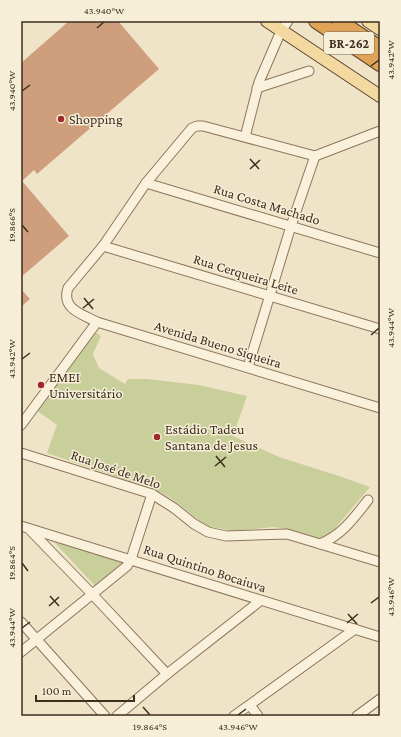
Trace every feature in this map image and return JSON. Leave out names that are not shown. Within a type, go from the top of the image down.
[{"type":"highway","name":"BR-262","points":[[339,21],[380,48]]},
{"type":"highway","name":"BR-262","points":[[317,22],[380,64]]},
{"type":"main road","points":[[267,21],[285,26],[380,96]]},
{"type":"main road","points":[[368,21],[380,29]]},
{"type":"street","points":[[245,137],[257,88],[285,26]]},
{"type":"street","points":[[257,88],[309,71]]},
{"type":"street","points":[[103,246],[146,183],[192,128],[203,126],[315,156],[380,131]]},
{"type":"street","points":[[248,367],[291,226],[315,156]]},
{"type":"street","name":"Rua Costa Machado","points":[[146,183],[380,253]]},
{"type":"street","name":"Avenida Bueno Siqueira","points":[[103,246],[68,288],[66,295],[67,303],[73,309],[97,322],[378,407]]},
{"type":"street","name":"Rua Cerqueira Leite","points":[[103,246],[380,329]]},
{"type":"street","points":[[21,425],[97,322]]},
{"type":"street","points":[[378,407],[380,415]]},
{"type":"street","name":"Rua José de Melo","points":[[21,453],[152,494],[174,508],[194,524],[208,532],[226,536],[287,534],[380,562]]},
{"type":"street","points":[[21,652],[128,566],[152,494]]},
{"type":"street","points":[[320,544],[332,539],[352,521],[368,500]]},
{"type":"street","points":[[24,527],[93,595],[167,674]]},
{"type":"street","name":"Rua Quintino Bocaiuva","points":[[24,527],[380,637]]},
{"type":"street","points":[[117,716],[167,674],[260,601]]},
{"type":"street","points":[[21,622],[105,716]]},
{"type":"street","points":[[234,716],[355,629]]},
{"type":"street","points":[[357,716],[380,699]]},
{"type":"street","points":[[250,704],[258,716]]},
{"type":"green space","points":[[94,331],[101,336],[93,354],[99,368],[125,384],[128,379],[147,379],[199,385],[247,396],[233,436],[279,457],[370,487],[323,542],[285,529],[274,527],[234,531],[206,526],[172,499],[160,492],[47,453],[57,425],[36,410]]},
{"type":"green space","points":[[54,542],[123,562],[96,587]]},
{"type":"building","name":"Shopping","points":[[69,21],[118,21],[159,69],[37,174],[34,170],[22,181],[69,236],[21,277],[21,63]]},
{"type":"building","points":[[21,289],[30,299],[21,307]]},
{"type":"place","name":"Shopping","points":[[61,119]]},
{"type":"place","name":"EMEI Universitário","points":[[41,385]]},
{"type":"place","name":"Estádio Tadeu Santana de Jesus","points":[[157,437]]}]
